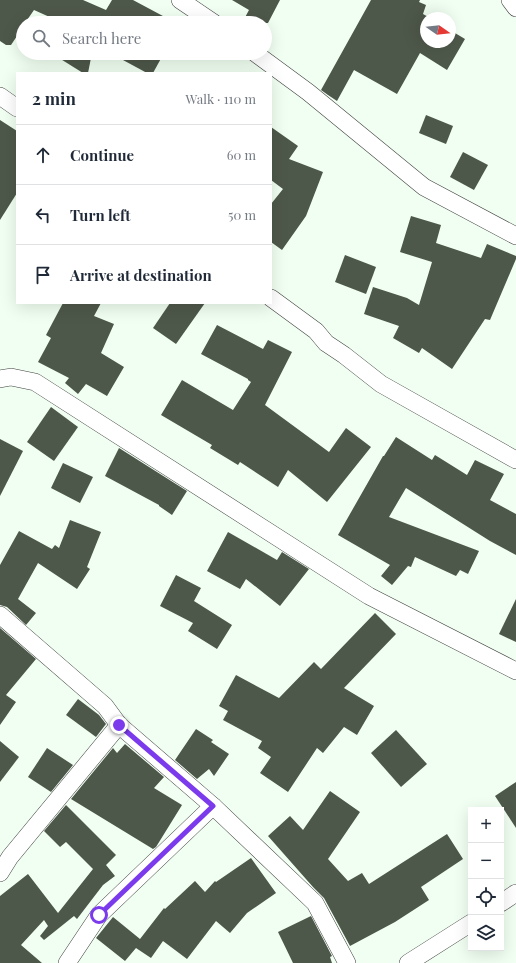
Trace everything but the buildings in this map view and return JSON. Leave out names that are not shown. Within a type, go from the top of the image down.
[{"type":"street","points":[[180,0],[204,16]]},
{"type":"street","points":[[510,0],[516,8]]},
{"type":"street","points":[[265,60],[308,92],[424,187],[516,236]]},
{"type":"street","points":[[0,96],[16,107]]},
{"type":"street","points":[[272,299],[316,331],[326,343],[381,384],[516,460]]},
{"type":"street","points":[[0,379],[11,377],[35,382],[369,596],[516,671]]},
{"type":"street","points":[[0,615],[105,706],[119,725],[213,806],[315,903],[347,963]]},
{"type":"street","points":[[0,873],[10,857],[119,725]]},
{"type":"street","points":[[67,963],[99,915],[213,806]]},
{"type":"street","points":[[504,901],[516,893]]},
{"type":"street","points":[[408,963],[468,925]]},
{"type":"route","points":[[99,915],[213,806],[119,725]]}]
